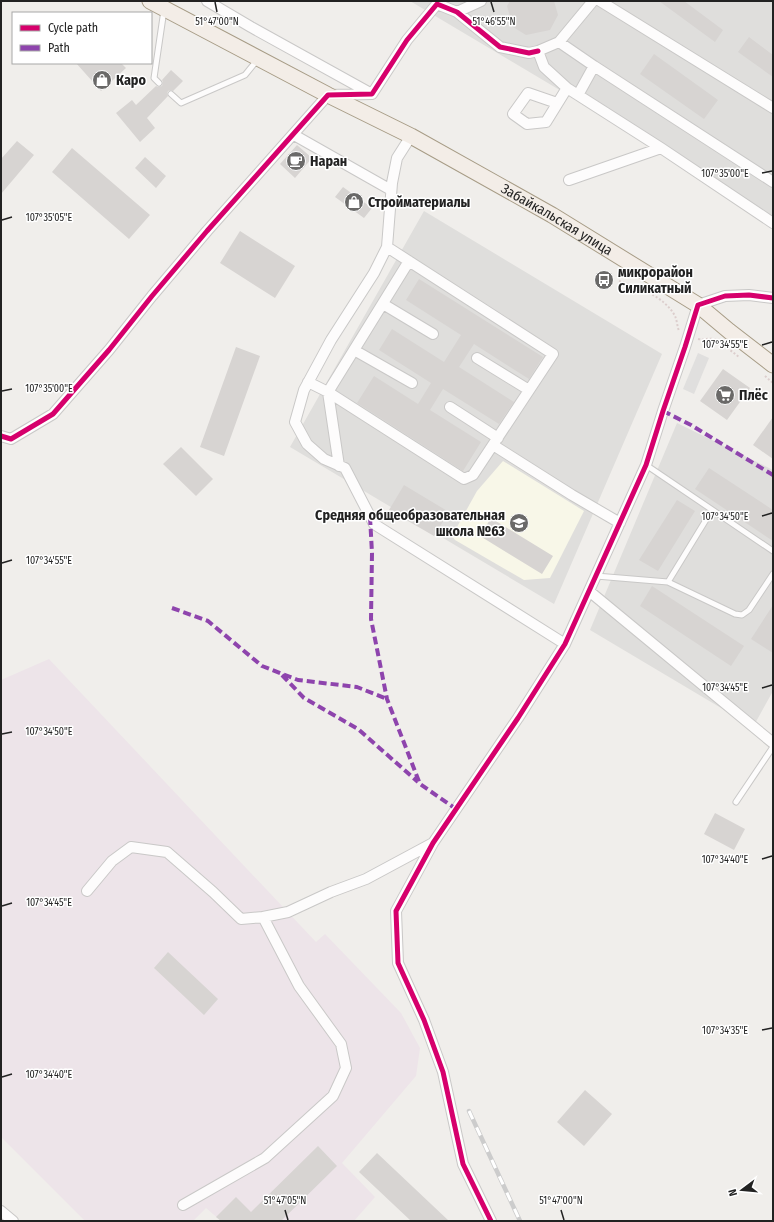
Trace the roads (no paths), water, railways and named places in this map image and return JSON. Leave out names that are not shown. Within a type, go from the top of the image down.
[{"type":"main road","name":"Забайкальская улица","points":[[150,1],[328,95],[411,136],[552,215],[698,305],[773,365]]},
{"type":"street","points":[[207,1],[372,94]]},
{"type":"street","points":[[457,12],[480,1]]},
{"type":"street","points":[[372,94],[407,40],[435,2],[457,12],[500,47],[529,53],[538,51],[559,42],[593,1]]},
{"type":"street","points":[[603,2],[773,108]]},
{"type":"street","points":[[559,42],[773,182]]},
{"type":"street","points":[[538,51],[544,67],[567,88],[661,148],[773,223]]},
{"type":"street","points":[[578,95],[594,66]]},
{"type":"street","points":[[557,103],[567,88]]},
{"type":"street","points":[[1,436],[10,439],[53,414],[109,350],[207,231],[328,95],[372,94]]},
{"type":"street","points":[[294,135],[391,190]]},
{"type":"street","points":[[411,136],[397,158],[391,190],[387,247],[374,273],[331,340],[308,382],[304,390],[295,422],[307,444],[324,459],[345,468],[374,524],[565,644]]},
{"type":"street","points":[[569,180],[661,148]]},
{"type":"street","points":[[308,382],[328,392],[464,479],[473,475],[553,354],[387,247]]},
{"type":"street","points":[[339,466],[328,392],[409,261]]},
{"type":"street","points":[[491,1221],[463,1164],[443,1072],[424,1020],[398,963],[396,911],[433,843],[518,718],[565,644],[646,465],[698,305],[725,296],[749,295],[773,298]]},
{"type":"street","points":[[383,304],[433,334]]},
{"type":"street","points":[[354,350],[412,384]]},
{"type":"street","points":[[477,358],[529,390]]},
{"type":"street","points":[[450,407],[495,441],[572,495],[620,523]]},
{"type":"street","points":[[589,591],[773,743]]},
{"type":"street","points":[[87,891],[112,861],[131,847],[167,852],[214,892],[241,919],[263,917],[288,912],[331,892],[366,880],[433,843]]},
{"type":"street","points":[[183,1205],[265,1158],[333,1096],[346,1068],[341,1044],[299,986],[263,917]]},
{"type":"street","points":[[1,1211],[13,1221]]},
{"type":"lane","points":[[159,83],[154,78],[165,9]]},
{"type":"lane","points":[[171,94],[181,103],[246,75],[258,58]]},
{"type":"lane","points":[[646,465],[773,551]]},
{"type":"lane","points":[[668,582],[712,510]]},
{"type":"lane","points":[[596,576],[668,582],[735,614],[742,615],[749,610],[773,574]]},
{"type":"lane","points":[[736,802],[773,747]]},
{"type":"railway","points":[[469,1111],[520,1221]]},
{"type":"place","name":"Каро","points":[[102,80]]},
{"type":"place","name":"Наран","points":[[296,161]]},
{"type":"place","name":"Стройматериалы","points":[[354,202]]},
{"type":"place","name":"микрорайон Силикатный","points":[[604,280]]},
{"type":"place","name":"Плёс","points":[[725,395]]},
{"type":"place","name":"Средняя общеобразовательная школа №63","points":[[519,523]]}]
